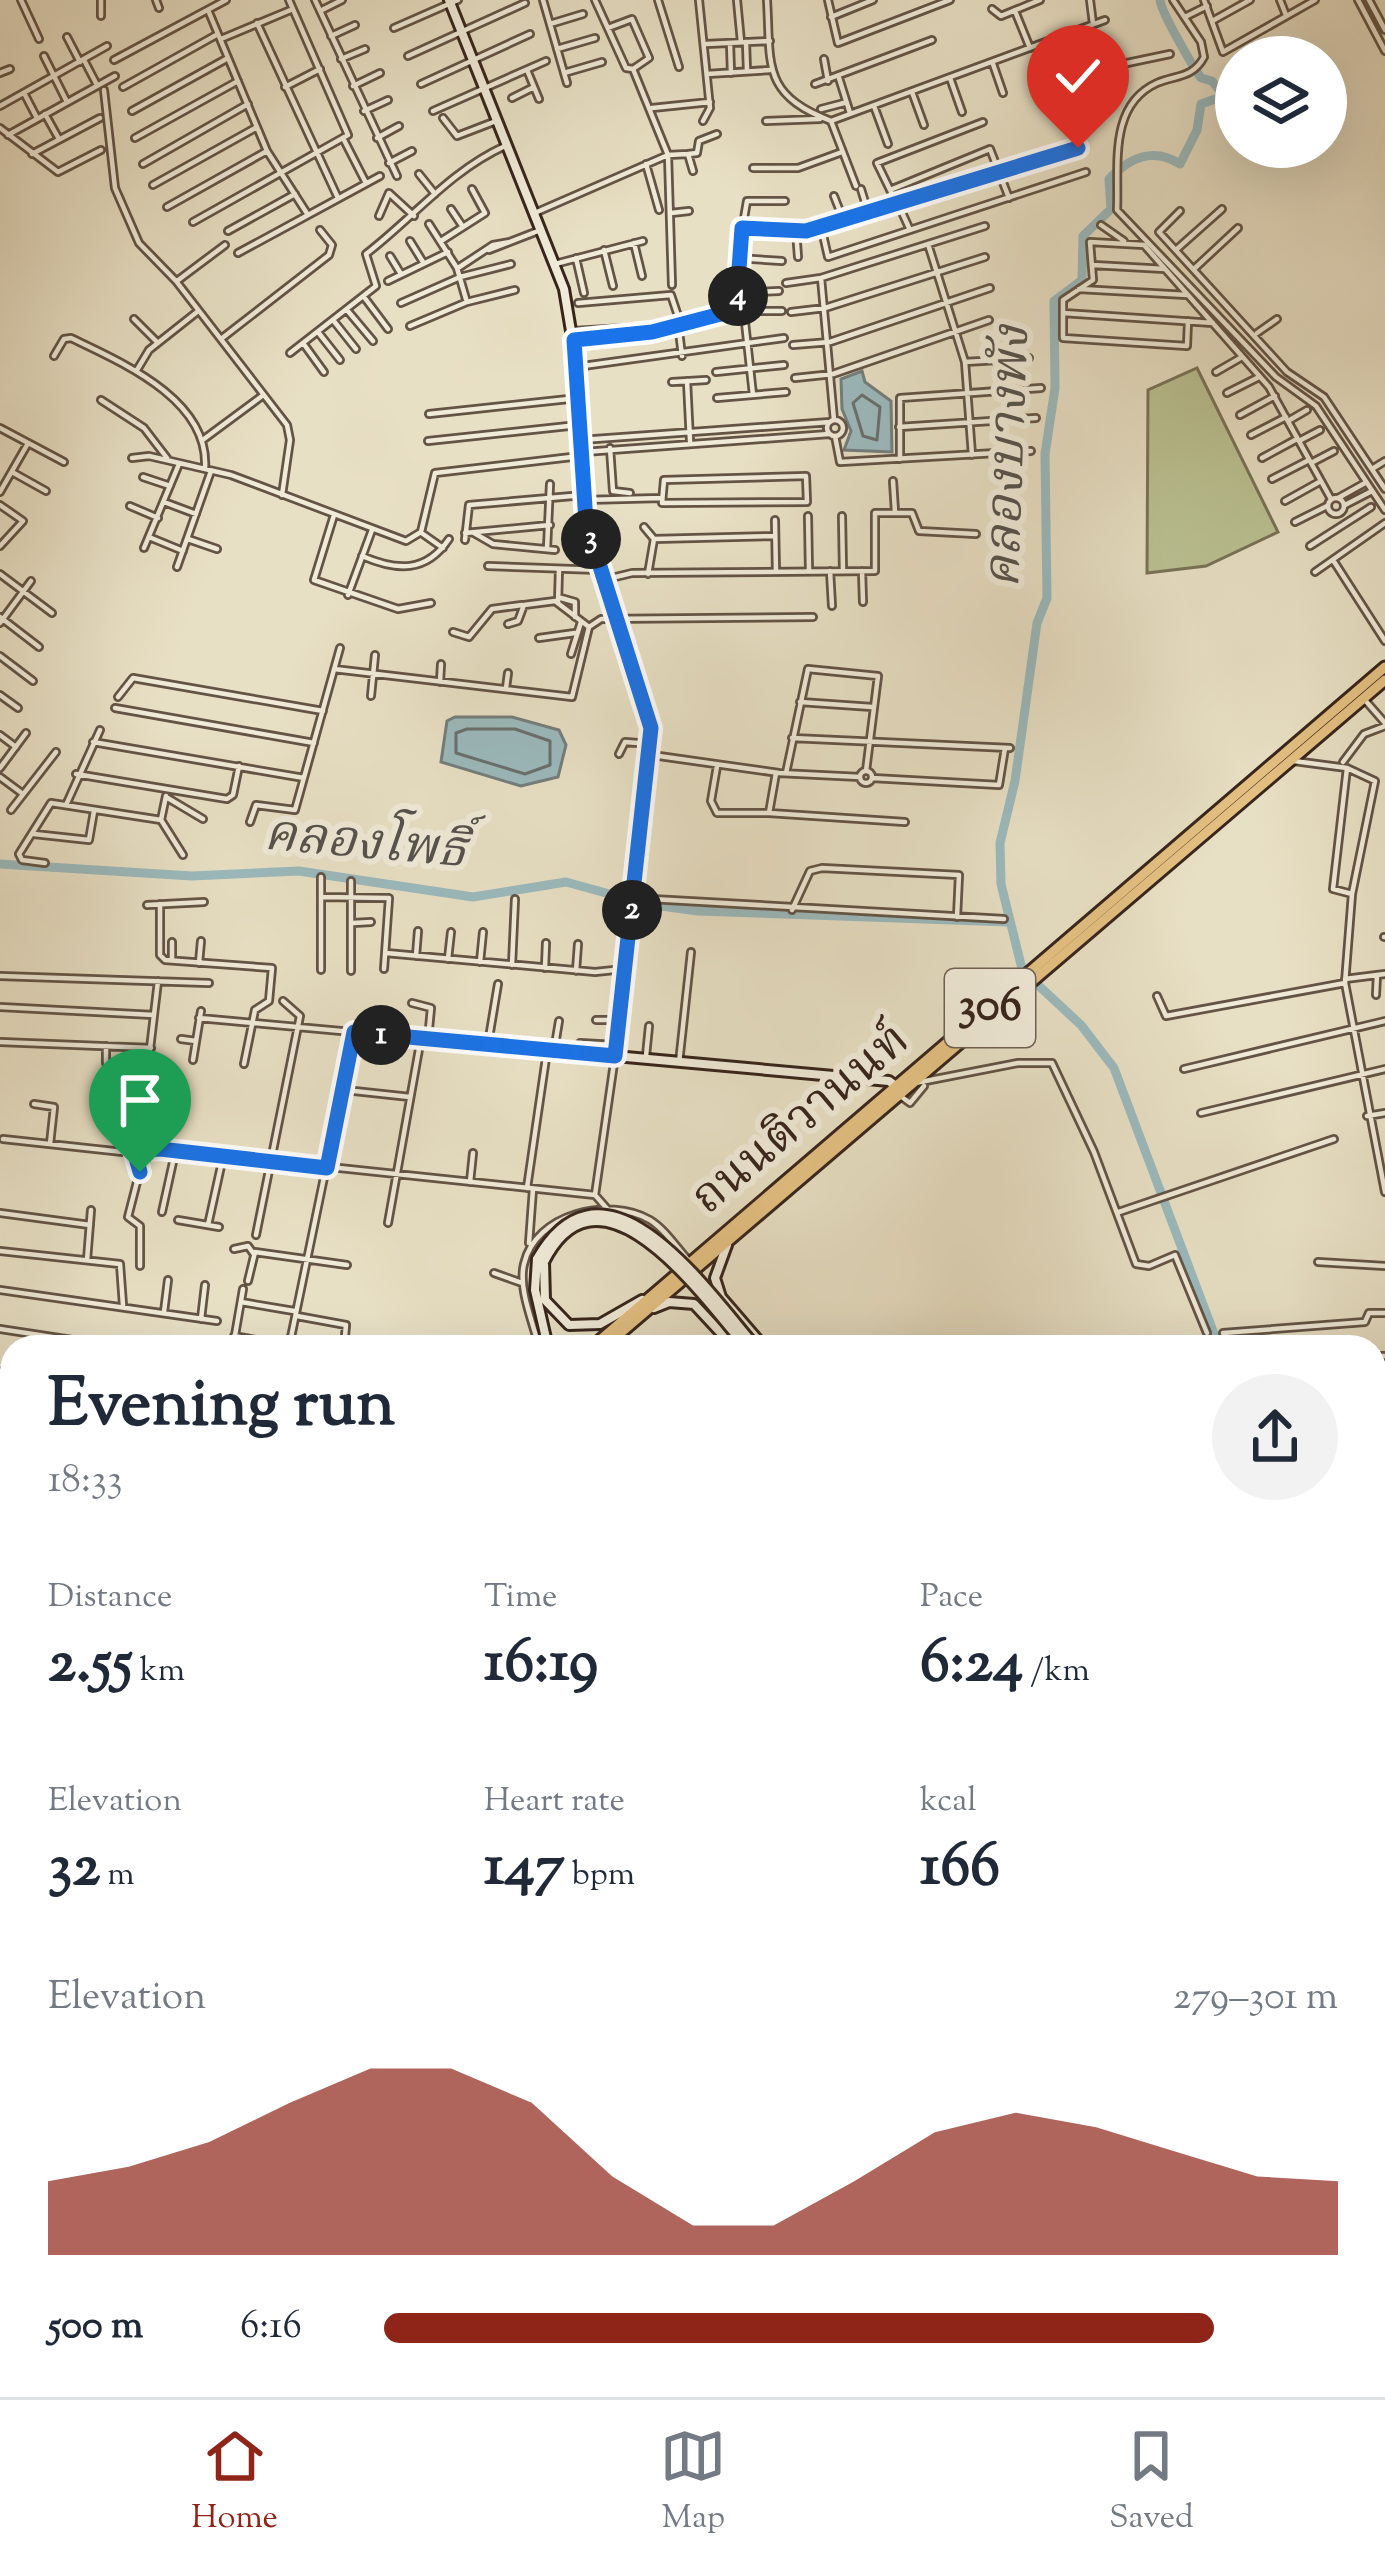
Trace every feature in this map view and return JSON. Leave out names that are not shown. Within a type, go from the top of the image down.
[{"type":"main road","name":"ถนนติวานนท์","points":[[618,1335],[898,1091],[919,1084],[1385,667]]},
{"type":"main road","name":"ถนนติวานนท์","points":[[606,1335],[1385,680]]},
{"type":"street","points":[[21,0],[39,39]]},
{"type":"street","points":[[101,0],[101,16]]},
{"type":"street","points":[[114,60],[226,0]]},
{"type":"street","points":[[193,222],[344,139],[348,130],[289,0]]},
{"type":"street","points":[[315,0],[397,176]]},
{"type":"street","points":[[320,10],[342,0]]},
{"type":"street","points":[[543,0],[567,82]]},
{"type":"street","points":[[595,0],[626,68],[633,69],[649,58],[632,19],[608,28]]},
{"type":"street","points":[[658,0],[679,67]]},
{"type":"street","points":[[700,0],[710,102],[703,121]]},
{"type":"street","points":[[737,0],[747,71]]},
{"type":"street","points":[[767,0],[770,70],[782,94],[829,120],[868,212]]},
{"type":"street","points":[[828,0],[838,44],[950,0]]},
{"type":"street","points":[[832,17],[873,0]]},
{"type":"street","points":[[992,9],[999,16],[1040,0]]},
{"type":"street","points":[[1090,0],[1093,25]]},
{"type":"street","points":[[1173,0],[1201,42],[1204,57],[1197,69],[1144,91],[1119,124],[1117,210],[1276,376],[1316,406],[1385,509]]},
{"type":"street","points":[[1214,20],[1250,0]]},
{"type":"street","points":[[1280,0],[1286,15]]},
{"type":"street","points":[[1185,17],[1206,3],[1223,52],[1315,0]]},
{"type":"street","points":[[394,28],[452,1],[544,230],[573,336],[584,495],[651,744],[596,1196]]},
{"type":"street","points":[[1363,1],[1385,30]]},
{"type":"street","points":[[1363,1],[1384,46]]},
{"type":"street","points":[[408,56],[524,3]]},
{"type":"street","points":[[123,87],[219,37],[292,9]]},
{"type":"street","points":[[208,10],[267,151],[308,215]]},
{"type":"street","points":[[1015,11],[1065,121]]},
{"type":"street","points":[[550,24],[583,14]]},
{"type":"street","points":[[766,121],[829,120],[850,114],[1106,20]]},
{"type":"street","points":[[257,23],[338,198]]},
{"type":"street","points":[[331,36],[355,25]]},
{"type":"street","points":[[1071,33],[1089,71],[1170,54]]},
{"type":"street","points":[[421,84],[530,34]]},
{"type":"street","points":[[67,37],[97,85]]},
{"type":"street","points":[[557,49],[595,38]]},
{"type":"street","points":[[815,84],[932,40]]},
{"type":"street","points":[[706,44],[770,41]]},
{"type":"street","points":[[730,43],[731,73]]},
{"type":"street","points":[[0,106],[107,46]]},
{"type":"street","points":[[341,59],[365,49]]},
{"type":"street","points":[[44,56],[67,102]]},
{"type":"street","points":[[132,111],[229,58]]},
{"type":"street","points":[[824,59],[828,81]]},
{"type":"street","points":[[433,111],[545,61]]},
{"type":"street","points":[[564,73],[602,62]]},
{"type":"street","points":[[992,62],[1003,93]]},
{"type":"street","points":[[0,73],[10,68]]},
{"type":"street","points":[[285,86],[320,69]]},
{"type":"street","points":[[633,69],[668,155],[672,285]]},
{"type":"street","points":[[526,70],[539,99]]},
{"type":"street","points":[[707,74],[770,70]]},
{"type":"street","points":[[352,86],[380,73]]},
{"type":"street","points":[[8,135],[115,76]]},
{"type":"street","points":[[839,78],[850,114]]},
{"type":"street","points":[[950,78],[962,112]]},
{"type":"street","points":[[135,138],[238,81]]},
{"type":"street","points":[[512,98],[534,88]]},
{"type":"street","points":[[104,90],[117,197],[139,243],[176,281],[289,432],[282,495]]},
{"type":"street","points":[[912,92],[924,125]]},
{"type":"street","points":[[24,93],[37,118]]},
{"type":"street","points":[[364,111],[388,100]]},
{"type":"street","points":[[652,108],[710,102]]},
{"type":"street","points":[[821,109],[847,102]]},
{"type":"street","points":[[143,164],[248,104]]},
{"type":"street","points":[[874,106],[888,144]]},
{"type":"street","points":[[45,114],[59,140]]},
{"type":"street","points":[[32,154],[100,118]]},
{"type":"street","points":[[443,118],[457,136],[500,120]]},
{"type":"street","points":[[910,231],[878,164],[982,122]]},
{"type":"street","points":[[376,138],[399,126]]},
{"type":"street","points":[[153,185],[257,127]]},
{"type":"street","points":[[0,128],[60,172],[101,150]]},
{"type":"street","points":[[537,212],[668,155],[697,154],[699,141],[717,134]]},
{"type":"street","points":[[344,139],[366,182]]},
{"type":"street","points":[[290,353],[364,297],[377,281],[366,254],[414,216],[440,184],[510,143]]},
{"type":"street","points":[[742,228],[796,231],[821,226],[1078,148]]},
{"type":"street","points":[[890,190],[989,149],[1010,199]]},
{"type":"street","points":[[167,207],[267,151]]},
{"type":"street","points":[[389,163],[412,151]]},
{"type":"street","points":[[753,167],[798,168],[842,152]]},
{"type":"street","points":[[688,154],[693,171]]},
{"type":"street","points":[[646,164],[659,210]]},
{"type":"street","points":[[821,226],[828,257],[1086,172]]},
{"type":"street","points":[[418,174],[435,194]]},
{"type":"street","points":[[238,254],[380,176]]},
{"type":"street","points":[[441,242],[486,212],[472,189]]},
{"type":"street","points":[[228,231],[295,194]]},
{"type":"street","points":[[379,216],[383,198],[389,194],[414,216]]},
{"type":"street","points":[[834,196],[843,219]]},
{"type":"street","points":[[753,395],[737,258],[748,200],[785,201]]},
{"type":"street","points":[[1176,250],[1222,208]]},
{"type":"street","points":[[451,209],[463,227]]},
{"type":"street","points":[[671,213],[689,211]]},
{"type":"street","points":[[1180,212],[1159,232],[1287,372],[1324,398],[1385,489]]},
{"type":"street","points":[[429,224],[457,268],[467,302]]},
{"type":"street","points":[[1101,225],[1129,244]]},
{"type":"street","points":[[786,283],[821,278],[985,226]]},
{"type":"street","points":[[1194,269],[1238,228]]},
{"type":"street","points":[[221,339],[329,255],[332,245],[320,230]]},
{"type":"street","points":[[457,268],[489,250],[544,230]]},
{"type":"street","points":[[796,231],[799,257]]},
{"type":"street","points":[[410,241],[424,264]]},
{"type":"street","points":[[555,264],[643,241]]},
{"type":"street","points":[[1188,321],[1187,346],[1063,338],[1063,300],[1093,280],[1090,242],[1144,245],[1260,376],[1346,524]]},
{"type":"street","points":[[634,243],[642,276]]},
{"type":"street","points":[[928,244],[965,362],[972,454]]},
{"type":"street","points":[[176,281],[225,245]]},
{"type":"street","points":[[604,250],[613,286]]},
{"type":"street","points":[[388,281],[448,252]]},
{"type":"street","points":[[390,256],[400,274]]},
{"type":"street","points":[[791,312],[825,308],[986,257]]},
{"type":"street","points":[[576,258],[584,293]]},
{"type":"street","points":[[737,258],[782,261]]},
{"type":"street","points":[[401,304],[460,277],[511,264]]},
{"type":"street","points":[[1092,265],[1165,269]]},
{"type":"street","points":[[821,278],[837,461],[1031,451]]},
{"type":"street","points":[[793,345],[830,342],[990,288]]},
{"type":"street","points":[[1079,289],[1189,296]]},
{"type":"street","points":[[410,326],[467,302],[515,290]]},
{"type":"street","points":[[738,292],[779,291]]},
{"type":"street","points":[[578,303],[671,295],[682,356]]},
{"type":"street","points":[[364,297],[388,329]]},
{"type":"street","points":[[573,336],[651,328],[742,309],[782,310]]},
{"type":"street","points":[[347,310],[373,341]]},
{"type":"street","points":[[137,370],[158,343],[199,311]]},
{"type":"street","points":[[1063,313],[1213,323]]},
{"type":"street","points":[[134,319],[158,343]]},
{"type":"street","points":[[1255,334],[1277,319]]},
{"type":"street","points":[[333,320],[356,349]]},
{"type":"street","points":[[795,378],[833,374],[989,320]]},
{"type":"street","points":[[318,332],[340,360]]},
{"type":"street","points":[[54,356],[64,339],[71,338],[137,370],[181,410],[204,440],[208,470],[177,567]]},
{"type":"street","points":[[584,366],[682,356],[748,340],[784,338]]},
{"type":"street","points":[[303,343],[324,372]]},
{"type":"street","points":[[1216,371],[1244,356]]},
{"type":"street","points":[[965,362],[1029,358]]},
{"type":"street","points":[[716,372],[784,365]]},
{"type":"street","points":[[1227,393],[1260,376]]},
{"type":"street","points":[[672,382],[706,380]]},
{"type":"street","points":[[687,381],[690,440]]},
{"type":"street","points":[[900,458],[900,398],[1041,388]]},
{"type":"street","points":[[717,398],[786,392]]},
{"type":"street","points":[[204,440],[263,395]]},
{"type":"street","points":[[1240,415],[1275,397]]},
{"type":"street","points":[[429,414],[578,398]]},
{"type":"street","points":[[100,400],[144,428],[170,461]]},
{"type":"street","points":[[1251,435],[1307,410]]},
{"type":"street","points":[[898,427],[1036,418]]},
{"type":"street","points":[[132,458],[142,455],[208,470],[406,541],[421,532],[435,473],[644,443],[832,435],[843,429],[832,421],[581,440]]},
{"type":"street","points":[[428,441],[580,425]]},
{"type":"street","points":[[0,428],[64,462]]},
{"type":"street","points":[[1262,458],[1320,430]]},
{"type":"street","points":[[642,434],[644,443]]},
{"type":"street","points":[[0,492],[28,443]]},
{"type":"street","points":[[610,448],[613,491],[630,493]]},
{"type":"street","points":[[1272,479],[1334,451]]},
{"type":"street","points":[[1372,469],[1385,461]]},
{"type":"street","points":[[144,548],[178,464]]},
{"type":"street","points":[[11,472],[46,491]]},
{"type":"street","points":[[143,476],[170,487]]},
{"type":"street","points":[[807,476],[808,502],[664,505],[662,498],[664,480],[807,476]]},
{"type":"street","points":[[893,481],[895,512]]},
{"type":"street","points":[[1285,501],[1321,481]]},
{"type":"street","points":[[1295,523],[1366,483]]},
{"type":"street","points":[[474,533],[494,544],[551,549],[550,484]]},
{"type":"street","points":[[1338,514],[1372,491]]},
{"type":"street","points":[[550,525],[465,537],[469,505],[565,495],[662,498]]},
{"type":"street","points":[[1332,501],[1344,506]]},
{"type":"street","points":[[164,502],[196,514]]},
{"type":"street","points":[[0,505],[23,521],[0,546]]},
{"type":"street","points":[[130,506],[158,518]]},
{"type":"street","points":[[1310,546],[1371,507]]},
{"type":"street","points":[[488,566],[602,575],[862,571],[876,570],[875,513],[912,513],[919,532],[976,534]]},
{"type":"street","points":[[334,515],[314,580],[398,609],[430,603]]},
{"type":"street","points":[[808,516],[809,572]]},
{"type":"street","points":[[842,516],[843,571]]},
{"type":"street","points":[[775,520],[776,572]]},
{"type":"street","points":[[1315,572],[1385,523]]},
{"type":"street","points":[[644,527],[654,538],[775,536]]},
{"type":"street","points":[[348,595],[372,530]]},
{"type":"street","points":[[421,532],[443,548]]},
{"type":"street","points":[[149,537],[183,551]]},
{"type":"street","points":[[648,574],[654,538]]},
{"type":"street","points":[[187,539],[217,549]]},
{"type":"street","points":[[362,556],[407,568],[428,562],[449,539]]},
{"type":"street","points":[[1333,560],[1385,641]]},
{"type":"street","points":[[559,568],[560,600],[589,627]]},
{"type":"street","points":[[862,571],[863,602]]},
{"type":"street","points":[[830,572],[832,606]]},
{"type":"street","points":[[0,574],[52,614]]},
{"type":"street","points":[[31,581],[1,620],[39,647]]},
{"type":"street","points":[[453,632],[469,637],[492,609],[575,602],[578,620],[571,654]]},
{"type":"street","points":[[508,624],[518,620],[524,605]]},
{"type":"street","points":[[589,627],[614,616],[812,617]]},
{"type":"street","points":[[334,669],[572,697],[589,627]]},
{"type":"street","points":[[539,638],[575,633]]},
{"type":"street","points":[[250,822],[256,806],[293,812],[340,648]]},
{"type":"street","points":[[370,696],[375,655]]},
{"type":"street","points":[[0,656],[33,681]]},
{"type":"street","points":[[440,683],[441,664]]},
{"type":"street","points":[[786,773],[808,670],[878,676],[866,771],[860,777]]},
{"type":"street","points":[[472,686],[474,671]]},
{"type":"street","points":[[506,688],[508,673]]},
{"type":"street","points":[[118,697],[133,678],[323,711]]},
{"type":"street","points":[[0,695],[17,708]]},
{"type":"street","points":[[1352,895],[1333,889],[1345,765],[1364,734],[1385,724],[1364,699]]},
{"type":"street","points":[[798,702],[872,706]]},
{"type":"street","points":[[115,708],[314,742]]},
{"type":"street","points":[[66,805],[76,774],[100,730]]},
{"type":"street","points":[[0,768],[26,733]]},
{"type":"street","points":[[0,735],[16,747]]},
{"type":"street","points":[[652,755],[717,766],[860,777],[866,783],[872,778],[999,784],[1008,748],[792,738]]},
{"type":"street","points":[[93,742],[304,778]]},
{"type":"street","points":[[620,754],[625,742],[651,744]]},
{"type":"street","points":[[11,810],[56,752]]},
{"type":"street","points":[[1292,760],[1345,765],[1375,781],[1352,895],[1345,981],[1385,1192]]},
{"type":"street","points":[[76,774],[167,793],[231,798],[239,766]]},
{"type":"street","points":[[717,766],[711,801],[717,813],[905,822]]},
{"type":"street","points":[[866,771],[872,778]]},
{"type":"street","points":[[770,813],[776,772]]},
{"type":"street","points":[[0,777],[22,794]]},
{"type":"street","points":[[635,783],[648,785]]},
{"type":"street","points":[[167,793],[203,819]]},
{"type":"street","points":[[167,793],[161,820],[183,855]]},
{"type":"street","points":[[45,863],[20,857],[49,804],[161,820]]},
{"type":"street","points":[[34,834],[88,840],[94,810]]},
{"type":"street","points":[[792,910],[811,869],[844,869],[959,874],[957,917]]},
{"type":"street","points":[[321,877],[321,970]]},
{"type":"street","points":[[351,881],[351,971]]},
{"type":"street","points":[[322,897],[389,898],[384,969]]},
{"type":"street","points":[[512,965],[515,899]]},
{"type":"street","points":[[633,900],[1004,919]]},
{"type":"street","points":[[147,904],[204,902]]},
{"type":"street","points":[[160,904],[160,955],[172,961],[272,968],[269,1001],[256,1007],[244,1064]]},
{"type":"street","points":[[351,923],[371,922]]},
{"type":"street","points":[[416,956],[418,931]]},
{"type":"street","points":[[448,959],[452,932]]},
{"type":"street","points":[[480,962],[483,932]]},
{"type":"street","points":[[199,962],[201,941]]},
{"type":"street","points":[[172,942],[172,961]]},
{"type":"street","points":[[545,968],[547,943]]},
{"type":"street","points":[[576,971],[578,944]]},
{"type":"street","points":[[351,952],[365,952]]},
{"type":"street","points":[[679,1063],[691,952]]},
{"type":"street","points":[[386,953],[576,971],[624,969]]},
{"type":"street","points":[[1157,996],[1166,1016],[1381,974],[1376,994]]},
{"type":"street","points":[[0,976],[209,983]]},
{"type":"street","points":[[148,1066],[158,982]]},
{"type":"street","points":[[488,1045],[498,984]]},
{"type":"street","points":[[256,1235],[300,1012],[284,1001]]},
{"type":"street","points":[[388,1223],[431,1008],[412,1003]]},
{"type":"street","points":[[0,1007],[154,1015]]},
{"type":"street","points":[[193,1060],[200,1014],[550,1051],[616,1051]]},
{"type":"street","points":[[596,1020],[619,1020]]},
{"type":"street","points":[[536,1335],[523,1283],[530,1188],[550,1051],[559,1021]]},
{"type":"street","points":[[1184,1069],[1385,1021]]},
{"type":"street","points":[[646,1059],[650,1026]]},
{"type":"street","points":[[291,1335],[354,1032]]},
{"type":"street","points":[[181,1039],[196,1041]]},
{"type":"street","points":[[0,1042],[151,1048]]},
{"type":"street","points":[[580,1043],[646,1059],[889,1081],[898,1091]]},
{"type":"street","points":[[106,1046],[106,1063]]},
{"type":"street","points":[[919,1084],[1047,1060],[1061,1076],[1136,1264],[1149,1266],[1175,1255],[1207,1333]]},
{"type":"street","points":[[1201,1113],[1385,1069]]},
{"type":"street","points":[[344,1090],[410,1097]]},
{"type":"street","points":[[34,1104],[54,1107],[50,1144]]},
{"type":"street","points":[[1367,1116],[1385,1112]]},
{"type":"street","points":[[2,1139],[176,1151],[530,1188],[596,1196],[610,1212]]},
{"type":"street","points":[[1119,1212],[1334,1139]]},
{"type":"street","points":[[134,1151],[140,1172],[128,1217],[140,1226],[140,1266]]},
{"type":"street","points":[[162,1212],[176,1151]]},
{"type":"street","points":[[470,1182],[473,1153]]},
{"type":"street","points":[[208,1225],[223,1156]]},
{"type":"street","points":[[87,1260],[91,1210]]},
{"type":"street","points":[[529,1249],[541,1231],[565,1218],[610,1212],[655,1222],[690,1263]]},
{"type":"street","points":[[0,1213],[90,1225]]},
{"type":"street","points":[[545,1335],[535,1290],[549,1239],[574,1223],[599,1217],[631,1220],[672,1250],[749,1335]]},
{"type":"street","points":[[178,1220],[219,1227]]},
{"type":"street","points":[[654,1292],[600,1324],[569,1324],[544,1300],[540,1260],[576,1229],[601,1224],[629,1228],[667,1255],[736,1335]]},
{"type":"street","points":[[731,1239],[715,1278],[751,1335]]},
{"type":"street","points":[[234,1249],[248,1246],[253,1252],[347,1265]]},
{"type":"street","points":[[0,1251],[124,1266],[123,1305]]},
{"type":"street","points":[[248,1281],[253,1252]]},
{"type":"street","points":[[1318,1262],[1385,1266]]},
{"type":"street","points":[[494,1274],[523,1283]]},
{"type":"street","points":[[164,1312],[167,1280]]},
{"type":"street","points":[[202,1318],[205,1285]]},
{"type":"street","points":[[234,1335],[243,1289]]},
{"type":"street","points":[[0,1290],[217,1322]]},
{"type":"street","points":[[701,1308],[706,1296],[725,1300]]},
{"type":"street","points":[[645,1311],[680,1301],[701,1308],[724,1335]]},
{"type":"street","points":[[241,1303],[346,1325],[345,1335]]},
{"type":"street","points":[[1223,1334],[1365,1322],[1369,1313],[1385,1313]]},
{"type":"street","points":[[0,1328],[43,1335]]},
{"type":"green space","points":[[1197,368],[1278,532],[1206,566],[1147,573],[1148,390]]},
{"type":"water","points":[[862,371],[865,382],[891,401],[892,452],[844,450],[851,431],[842,409],[841,379]]},
{"type":"water","points":[[512,717],[559,730],[566,745],[558,777],[521,786],[441,762],[447,721]]},
{"type":"waterway","name":"คลองบางพัง","points":[[1022,969],[1001,884],[1000,843],[1015,781],[1037,623],[1047,598],[1045,454],[1055,388],[1054,301],[1082,280],[1083,236],[1111,209],[1109,179],[1125,165],[1151,155],[1180,164],[1197,130],[1201,104],[1224,96],[1212,81],[1201,78],[1160,0]]},
{"type":"waterway","name":"คลองโพธิ์","points":[[0,864],[192,876],[299,871],[473,897],[566,882],[646,904],[698,911],[1008,922]]},
{"type":"waterway","name":"คลองบางพัง","points":[[1039,986],[1081,1025],[1114,1068],[1214,1335]]},
{"type":"route","points":[[140,1172],[134,1151],[160,1149],[327,1168],[354,1032],[615,1056],[652,755],[651,728],[586,522],[574,340],[652,332],[660,326],[736,310],[740,304],[735,272],[742,228],[806,231],[893,205],[898,199],[1003,174],[1078,148]]}]
